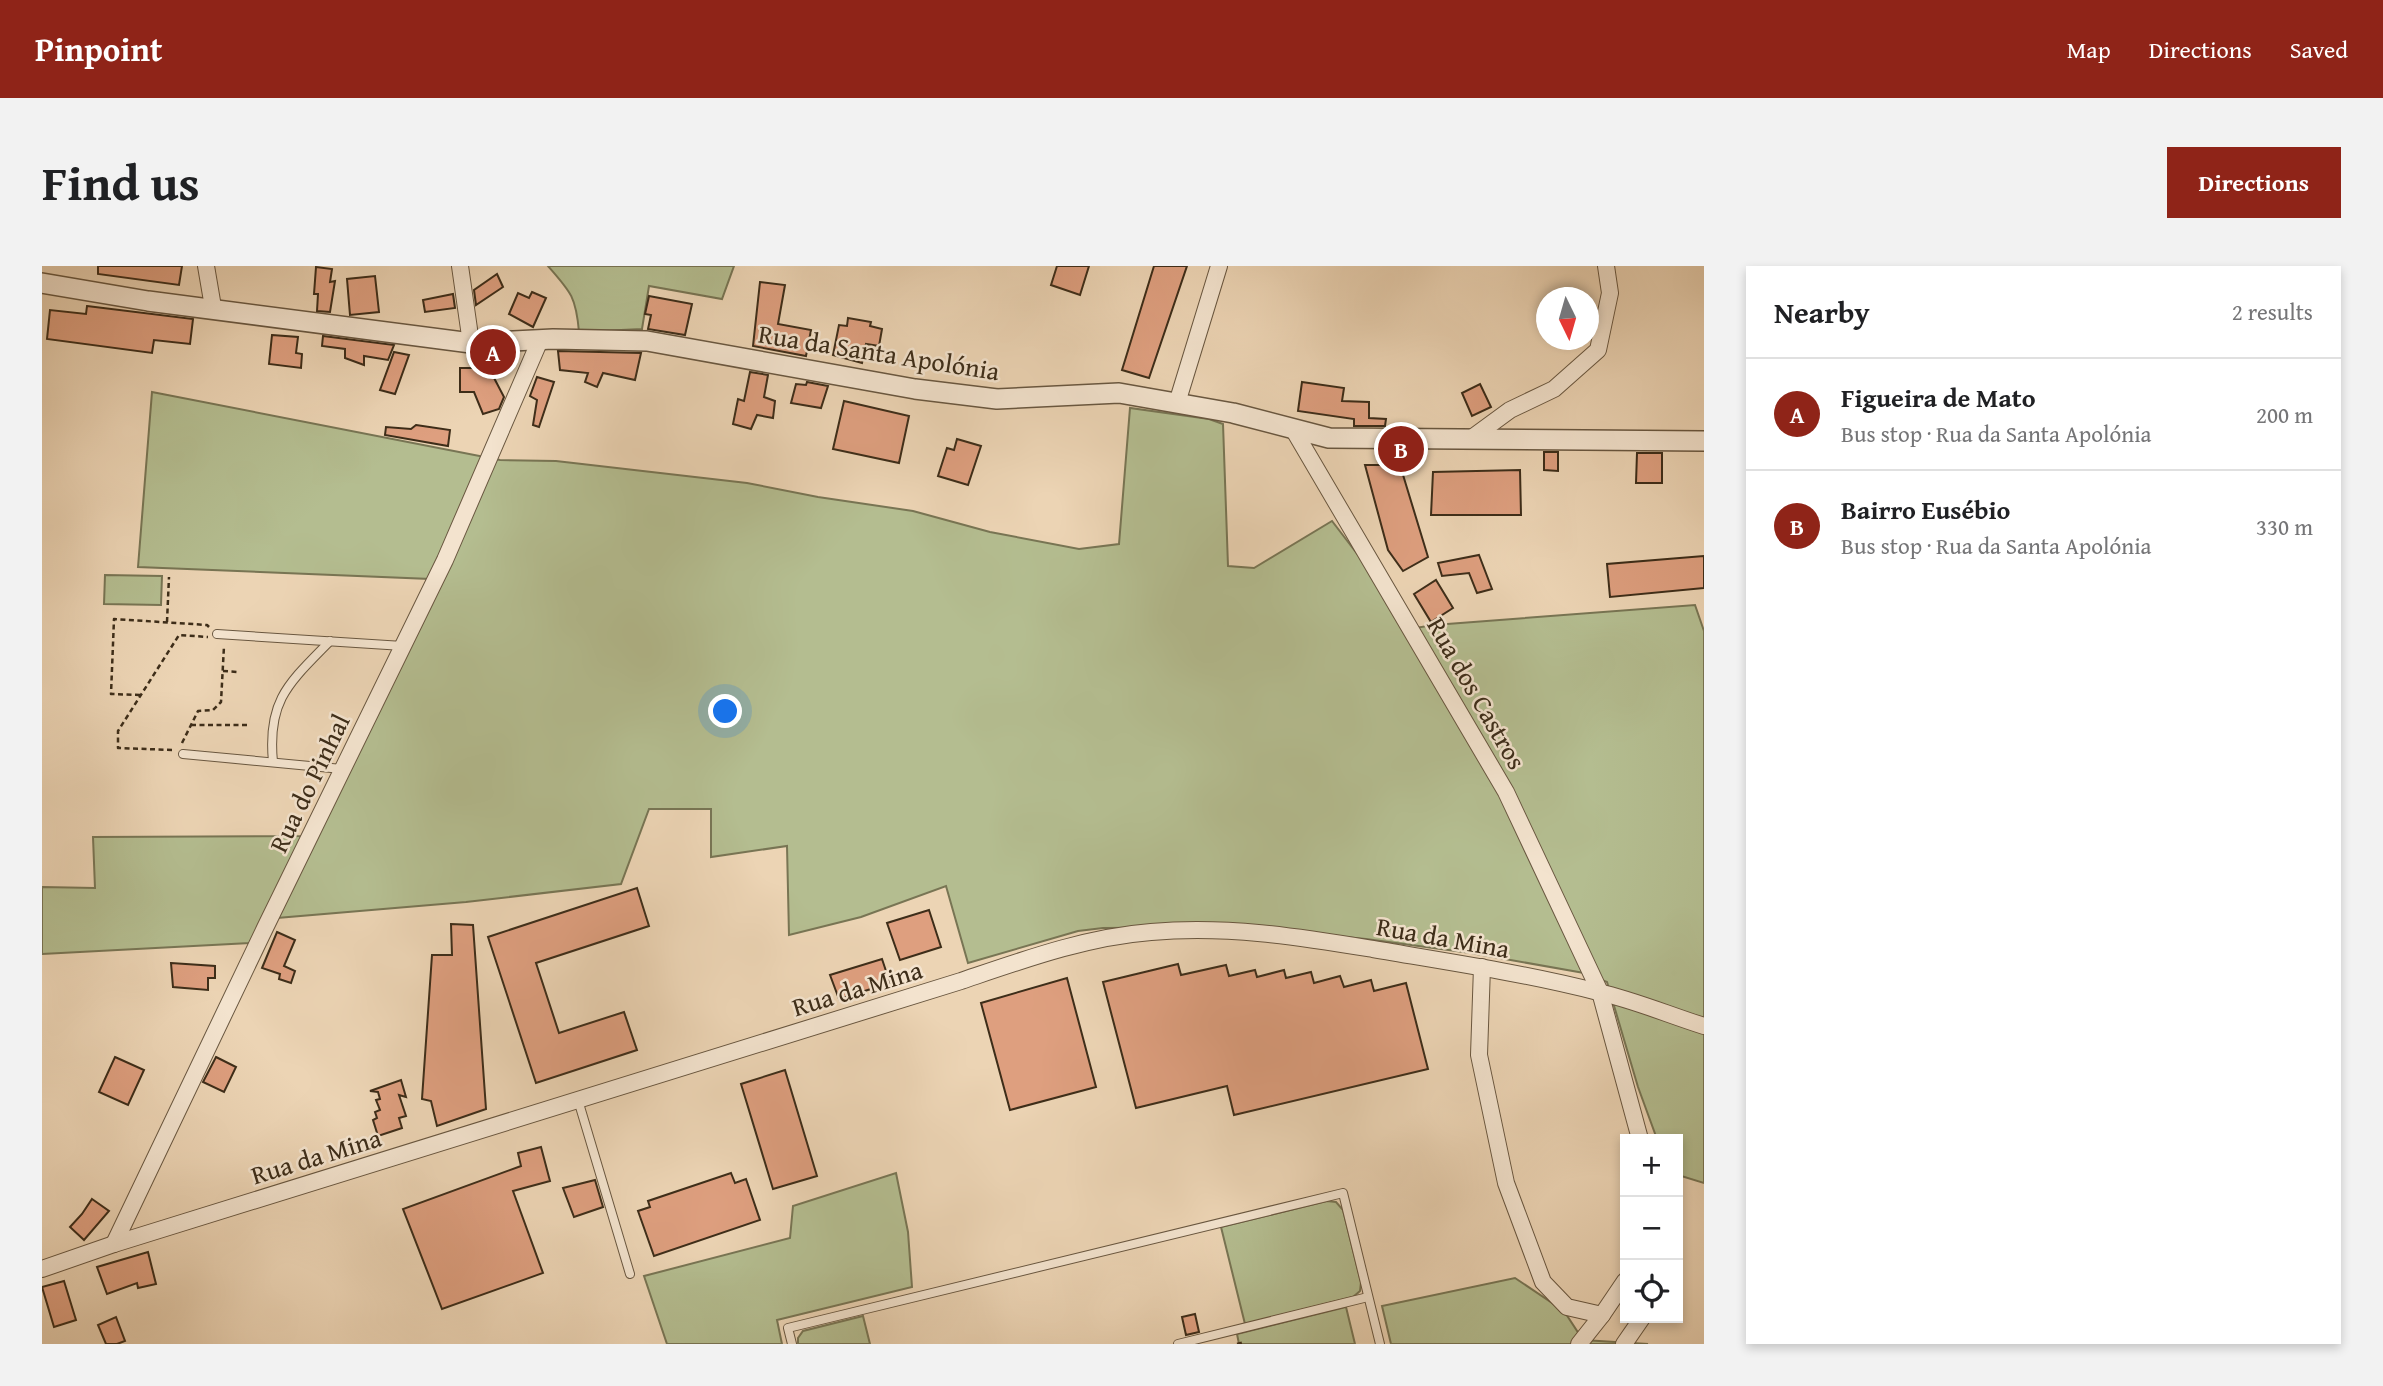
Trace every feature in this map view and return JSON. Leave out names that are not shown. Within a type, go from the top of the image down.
[{"type":"street","points":[[206,266],[213,307]]},
{"type":"street","points":[[460,266],[471,343]]},
{"type":"street","points":[[1177,403],[1219,266]]},
{"type":"street","points":[[1469,440],[1510,410],[1555,389],[1598,350],[1610,293],[1606,266]]},
{"type":"street","name":"Rua da Santa Apolónia","points":[[42,283],[148,301],[213,307],[471,343],[540,340],[647,341],[915,389],[997,398],[1119,393],[1233,413],[1329,438],[1704,441]]},
{"type":"street","name":"Rua do Pinhal","points":[[114,1244],[445,560],[540,340]]},
{"type":"street","name":"Rua dos Castros","points":[[1293,429],[1507,792],[1600,992],[1639,1134]]},
{"type":"street","name":"Rua da Mina","points":[[42,1269],[114,1244],[948,985],[1030,957],[1125,935],[1189,929],[1243,930],[1482,967],[1600,992],[1704,1026]]},
{"type":"street","points":[[1482,967],[1479,1055],[1506,1183],[1543,1282],[1567,1307],[1602,1315]]},
{"type":"street","points":[[1579,1344],[1620,1289]]},
{"type":"street","points":[[1624,1344],[1639,1323]]},
{"type":"lane","points":[[221,634],[403,646]]},
{"type":"lane","points":[[273,762],[272,720],[281,698],[296,677],[330,641]]},
{"type":"lane","points":[[183,754],[342,769]]},
{"type":"lane","points":[[578,1100],[630,1275]]},
{"type":"lane","points":[[792,1344],[788,1328],[1343,1193],[1380,1344]]},
{"type":"lane","points":[[1178,1344],[1368,1297]]},
{"type":"path","points":[[167,622],[169,577]]},
{"type":"path","points":[[141,695],[111,694],[114,619],[207,625],[221,634]]},
{"type":"path","points":[[221,634],[221,702],[213,710],[198,711],[178,751],[118,748],[118,732],[179,635],[208,637],[221,634]]},
{"type":"path","points":[[223,671],[237,672]]},
{"type":"path","points":[[191,725],[247,725]]},
{"type":"path","points":[[1237,1344],[1245,1342]]},
{"type":"green space","points":[[548,266],[734,266],[722,299],[649,286],[642,329],[579,332],[571,296]]},
{"type":"green space","points":[[152,392],[500,460],[556,461],[747,483],[913,511],[990,532],[1079,549],[1119,544],[1130,408],[1209,419],[1223,424],[1228,566],[1254,568],[1332,521],[1394,602],[1409,629],[1695,605],[1704,631],[1704,1183],[1683,1177],[1683,1134],[1655,1134],[1638,1087],[1607,982],[1584,973],[1471,953],[1366,939],[1236,927],[1103,928],[1078,931],[968,963],[946,886],[861,917],[789,935],[787,846],[711,857],[711,809],[649,809],[621,884],[466,902],[277,918],[250,943],[42,954],[42,887],[95,888],[93,837],[314,836],[430,579],[138,567]]},
{"type":"green space","points":[[105,575],[162,576],[161,605],[104,604]]},
{"type":"green space","points":[[896,1173],[908,1232],[912,1287],[777,1320],[782,1344],[667,1344],[644,1276],[790,1238],[793,1206]]},
{"type":"green space","points":[[1327,1201],[1336,1202],[1343,1210],[1361,1282],[1360,1291],[1353,1297],[1245,1324],[1221,1227]]},
{"type":"green space","points":[[1515,1278],[1564,1311],[1583,1340],[1648,1344],[1391,1344],[1382,1306]]},
{"type":"green space","points":[[1346,1307],[1355,1344],[1239,1344],[1237,1334]]},
{"type":"green space","points":[[863,1316],[870,1344],[798,1344],[798,1338],[803,1331]]},
{"type":"building","points":[[98,266],[182,266],[179,285],[98,274]]},
{"type":"building","points":[[1057,266],[1089,266],[1080,295],[1051,285]]},
{"type":"building","points":[[1154,266],[1187,266],[1149,378],[1122,370]]},
{"type":"building","points":[[316,267],[332,269],[330,282],[335,281],[330,312],[317,311],[318,294],[314,294]]},
{"type":"building","points":[[497,274],[503,287],[476,305],[474,290]]},
{"type":"building","points":[[375,276],[379,312],[350,315],[347,279]]},
{"type":"building","points":[[760,282],[785,285],[778,324],[811,330],[806,356],[753,346]]},
{"type":"building","points":[[532,292],[546,298],[533,327],[509,314],[518,293],[529,298]]},
{"type":"building","points":[[453,294],[455,308],[425,312],[423,300]]},
{"type":"building","points":[[649,296],[692,304],[685,335],[648,329],[651,315],[645,314]]},
{"type":"building","points":[[87,306],[193,319],[190,344],[154,340],[152,353],[47,339],[50,310],[86,314]]},
{"type":"building","points":[[848,318],[871,322],[870,326],[882,329],[879,346],[866,344],[862,363],[833,355],[839,325],[847,326]]},
{"type":"building","points":[[272,335],[298,337],[296,353],[302,354],[301,368],[269,364]]},
{"type":"building","points":[[323,336],[394,345],[388,360],[364,356],[364,365],[345,358],[345,349],[322,346]]},
{"type":"building","points":[[558,351],[641,353],[635,380],[603,373],[597,387],[585,382],[588,373],[560,370]]},
{"type":"building","points":[[394,352],[409,355],[395,394],[380,390]]},
{"type":"building","points":[[460,368],[484,368],[493,376],[504,397],[499,409],[483,414],[474,392],[460,392]]},
{"type":"building","points":[[750,372],[768,375],[764,397],[775,401],[773,418],[757,415],[751,429],[733,424],[738,399],[744,401]]},
{"type":"building","points":[[537,377],[554,382],[539,427],[533,425],[537,400],[530,396]]},
{"type":"building","points":[[807,382],[828,386],[821,408],[791,403],[796,384],[806,385]]},
{"type":"building","points":[[1302,382],[1344,388],[1342,401],[1369,402],[1369,418],[1386,419],[1385,426],[1354,426],[1354,419],[1298,411]]},
{"type":"building","points":[[1480,384],[1491,407],[1472,416],[1462,393]]},
{"type":"building","points":[[844,401],[909,416],[899,463],[833,449]]},
{"type":"building","points":[[416,425],[450,430],[448,446],[385,435],[386,427],[411,429]]},
{"type":"building","points":[[957,439],[981,446],[968,485],[938,476],[947,448],[954,450]]},
{"type":"building","points":[[1544,452],[1558,452],[1558,471],[1544,470]]},
{"type":"building","points":[[1637,453],[1662,453],[1662,483],[1636,483]]},
{"type":"building","points":[[1365,465],[1400,465],[1428,557],[1403,571],[1388,550]]},
{"type":"building","points":[[1520,470],[1521,515],[1431,515],[1433,472]]},
{"type":"building","points":[[1479,555],[1492,589],[1477,593],[1469,573],[1442,576],[1438,563]]},
{"type":"building","points":[[1704,556],[1704,588],[1610,597],[1607,564]]},
{"type":"building","points":[[1436,580],[1453,608],[1431,622],[1414,594]]},
{"type":"building","points":[[637,888],[649,926],[536,963],[559,1033],[624,1012],[637,1050],[536,1083],[488,937]]},
{"type":"building","points":[[929,910],[941,947],[900,960],[887,923]]},
{"type":"building","points":[[451,924],[473,925],[486,1109],[437,1126],[431,1101],[422,1099],[432,955],[452,955]]},
{"type":"building","points":[[277,932],[295,940],[284,966],[295,971],[291,983],[279,979],[280,974],[262,968]]},
{"type":"building","points":[[882,959],[890,983],[839,999],[830,975]]},
{"type":"building","points":[[171,963],[215,966],[215,978],[208,978],[208,990],[173,987]]},
{"type":"building","points":[[1178,964],[1181,975],[1226,965],[1229,976],[1255,970],[1257,977],[1284,970],[1286,978],[1311,972],[1314,983],[1340,976],[1344,987],[1371,980],[1374,991],[1406,983],[1428,1069],[1234,1115],[1227,1086],[1136,1108],[1103,982]]},
{"type":"building","points":[[1067,978],[1096,1087],[1010,1110],[981,1003]]},
{"type":"building","points":[[115,1057],[144,1070],[128,1105],[99,1092]]},
{"type":"building","points":[[216,1057],[236,1067],[224,1092],[203,1082]]},
{"type":"building","points":[[785,1070],[817,1176],[773,1189],[741,1084]]},
{"type":"building","points":[[401,1080],[406,1097],[399,1095],[406,1116],[399,1118],[402,1128],[378,1136],[373,1120],[377,1118],[375,1112],[380,1110],[376,1100],[380,1099],[378,1092],[370,1091]]},
{"type":"building","points":[[541,1147],[550,1181],[513,1191],[543,1273],[442,1309],[403,1209],[521,1166],[518,1153]]},
{"type":"building","points":[[731,1173],[735,1183],[746,1179],[760,1220],[654,1256],[638,1211],[650,1207],[648,1201]]},
{"type":"building","points":[[595,1180],[603,1207],[574,1217],[563,1188]]},
{"type":"building","points":[[92,1199],[109,1211],[84,1240],[70,1227]]},
{"type":"building","points":[[148,1252],[156,1284],[138,1288],[137,1283],[107,1294],[97,1267]]},
{"type":"building","points":[[64,1281],[76,1320],[54,1327],[42,1287]]},
{"type":"building","points":[[1195,1314],[1199,1332],[1186,1335],[1182,1317]]},
{"type":"building","points":[[116,1317],[125,1341],[106,1344],[98,1325]]},
{"type":"place","name":"Figueira de Mato","points":[[493,352]]},
{"type":"place","name":"Bairro Eusébio","points":[[1401,449]]}]
